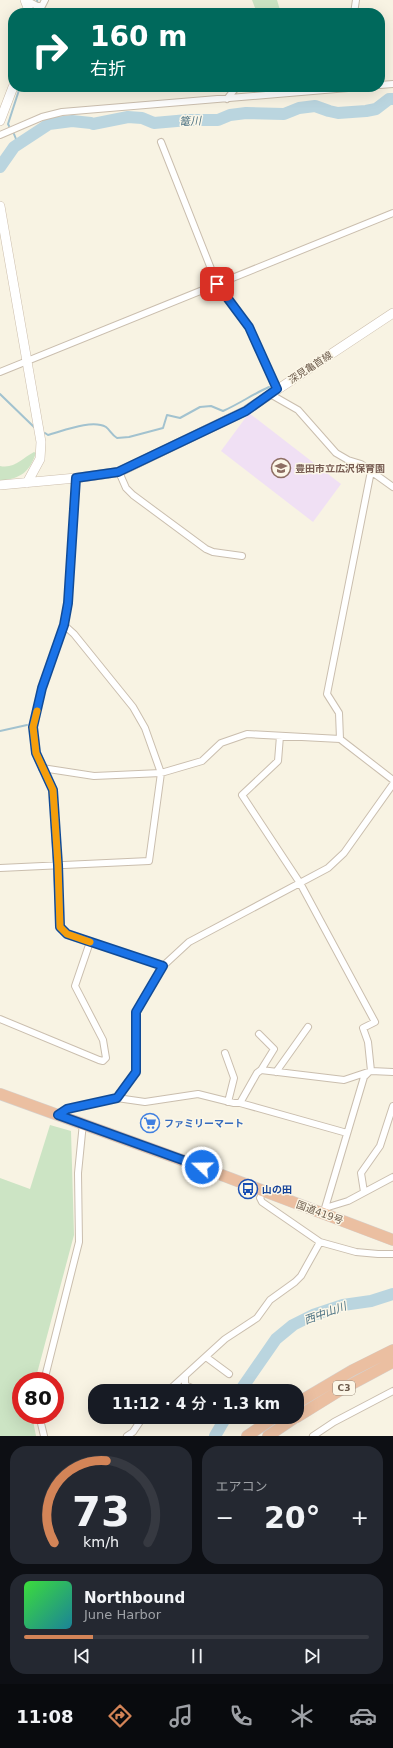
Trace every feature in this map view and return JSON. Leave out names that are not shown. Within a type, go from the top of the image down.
[{"type":"highway","name":"国道419号","points":[[0,1094],[83,1123],[263,1191],[324,1211],[393,1240]]},
{"type":"highway","name":"C3","points":[[304,1399],[353,1370],[393,1350]]},
{"type":"highway","name":"C3","points":[[304,1413],[339,1391],[393,1362]]},
{"type":"highway","points":[[247,1436],[265,1424]]},
{"type":"highway","name":"C3","points":[[268,1436],[286,1424]]},
{"type":"main road","points":[[0,121],[11,92]]},
{"type":"main road","points":[[0,206],[42,452],[37,466],[27,483]]},
{"type":"main road","name":"深見亀首線","points":[[0,485],[76,478],[118,472],[246,411],[273,391],[393,313]]},
{"type":"street","points":[[26,0],[37,6],[43,3]]},
{"type":"street","points":[[227,99],[232,92]]},
{"type":"street","points":[[0,135],[42,117],[62,112],[305,92]]},
{"type":"street","points":[[161,142],[217,284],[249,327],[273,391],[298,410],[336,454],[361,464],[393,488]]},
{"type":"street","points":[[0,372],[393,213]]},
{"type":"street","points":[[340,739],[339,713],[327,694],[371,471]]},
{"type":"street","points":[[118,472],[126,488],[133,495],[206,549],[213,552],[242,556]]},
{"type":"street","points":[[76,478],[68,603],[64,625],[42,688],[33,727],[36,753],[53,790],[60,927],[67,934],[163,966]]},
{"type":"street","points":[[0,868],[149,861],[161,773],[145,728],[133,707],[74,634],[64,625]]},
{"type":"street","points":[[42,768],[94,776],[161,773],[202,760],[221,743],[247,734],[340,739],[393,780]]},
{"type":"street","points":[[280,736],[278,761],[242,795],[300,883],[375,1022],[363,1028],[368,1042],[371,1071]]},
{"type":"street","points":[[117,1098],[136,1072],[136,1012],[163,966],[189,942],[328,868],[344,853],[393,784]]},
{"type":"street","points":[[0,1019],[99,1060],[106,1058],[103,1040],[75,986],[90,942]]},
{"type":"street","points":[[276,1072],[308,1027]]},
{"type":"street","points":[[240,1103],[274,1049],[259,1034]]},
{"type":"street","points":[[225,1054],[234,1078],[228,1102]]},
{"type":"street","points":[[261,1070],[344,1080],[371,1071],[393,1072]]},
{"type":"street","points":[[324,1211],[364,1077],[371,1071]]},
{"type":"street","points":[[58,1115],[67,1109],[117,1098],[145,1102],[198,1094],[228,1102],[240,1103],[347,1132]]},
{"type":"street","points":[[364,1192],[361,1173],[380,1146],[393,1106]]},
{"type":"street","points":[[46,1372],[79,1242],[78,1173],[83,1123]]},
{"type":"street","points":[[324,1211],[348,1201],[393,1177]]},
{"type":"street","points":[[263,1191],[260,1198],[262,1202],[320,1242],[356,1252],[393,1254]]},
{"type":"street","points":[[176,1384],[225,1339],[257,1318],[270,1300],[295,1282],[301,1276],[320,1242]]},
{"type":"street","points":[[206,1357],[228,1374]]},
{"type":"street","points":[[185,1377],[185,1384]]},
{"type":"street","points":[[312,1436],[334,1422],[393,1391]]},
{"type":"street","points":[[41,1424],[44,1436]]},
{"type":"street","points":[[127,1436],[133,1434],[139,1424]]},
{"type":"shaded area","name":"豊田市立広沢保育園","points":[[249,413],[341,484],[313,522],[221,451]]},
{"type":"green space","points":[[252,0],[277,0],[279,8],[255,8]]},
{"type":"green space","points":[[34,452],[36,453],[27,470],[19,476],[0,481],[0,466],[10,466]]},
{"type":"green space","points":[[50,1125],[71,1131],[74,1235],[37,1372],[12,1372],[12,1424],[34,1424],[36,1436],[0,1436],[0,1178],[30,1189]]},
{"type":"waterway","points":[[37,0],[38,8]]},
{"type":"waterway","points":[[9,126],[8,124],[18,92]]},
{"type":"waterway","name":"篭川","points":[[0,167],[14,147],[49,124],[72,121],[93,124],[128,117],[142,118],[154,123],[188,120],[218,120],[230,115],[246,113],[284,114],[299,108],[315,106],[338,113],[366,111],[376,109],[389,99],[393,99]]},
{"type":"waterway","points":[[14,134],[16,139],[14,147]]},
{"type":"waterway","points":[[45,433],[48,435],[77,426],[93,424],[106,427],[117,438],[129,437],[163,428],[167,415],[180,418],[200,407],[211,406],[223,411],[269,387]]},
{"type":"waterway","points":[[0,394],[34,427]]},
{"type":"waterway","points":[[0,731],[27,725]]},
{"type":"waterway","name":"西中山川","points":[[245,1384],[276,1339],[293,1325],[313,1315],[343,1305],[371,1301],[393,1294]]},
{"type":"waterway","name":"西中山川","points":[[215,1436],[222,1424]]},
{"type":"slow traffic","points":[[37,711],[33,727],[36,753],[53,790],[60,927],[67,934],[90,942]]},
{"type":"place","name":"豊田市立広沢保育園","points":[[281,468]]},
{"type":"place","name":"ファミリーマート","points":[[150,1123]]},
{"type":"place","name":"山の田","points":[[248,1189]]},
{"type":"route","points":[[202,1167],[58,1115],[67,1109],[117,1098],[136,1072],[136,1012],[163,966],[67,934],[60,927],[53,790],[36,753],[33,727],[42,688],[64,625],[68,603],[76,478],[118,472],[246,411],[277,389],[246,321],[217,284]]}]
